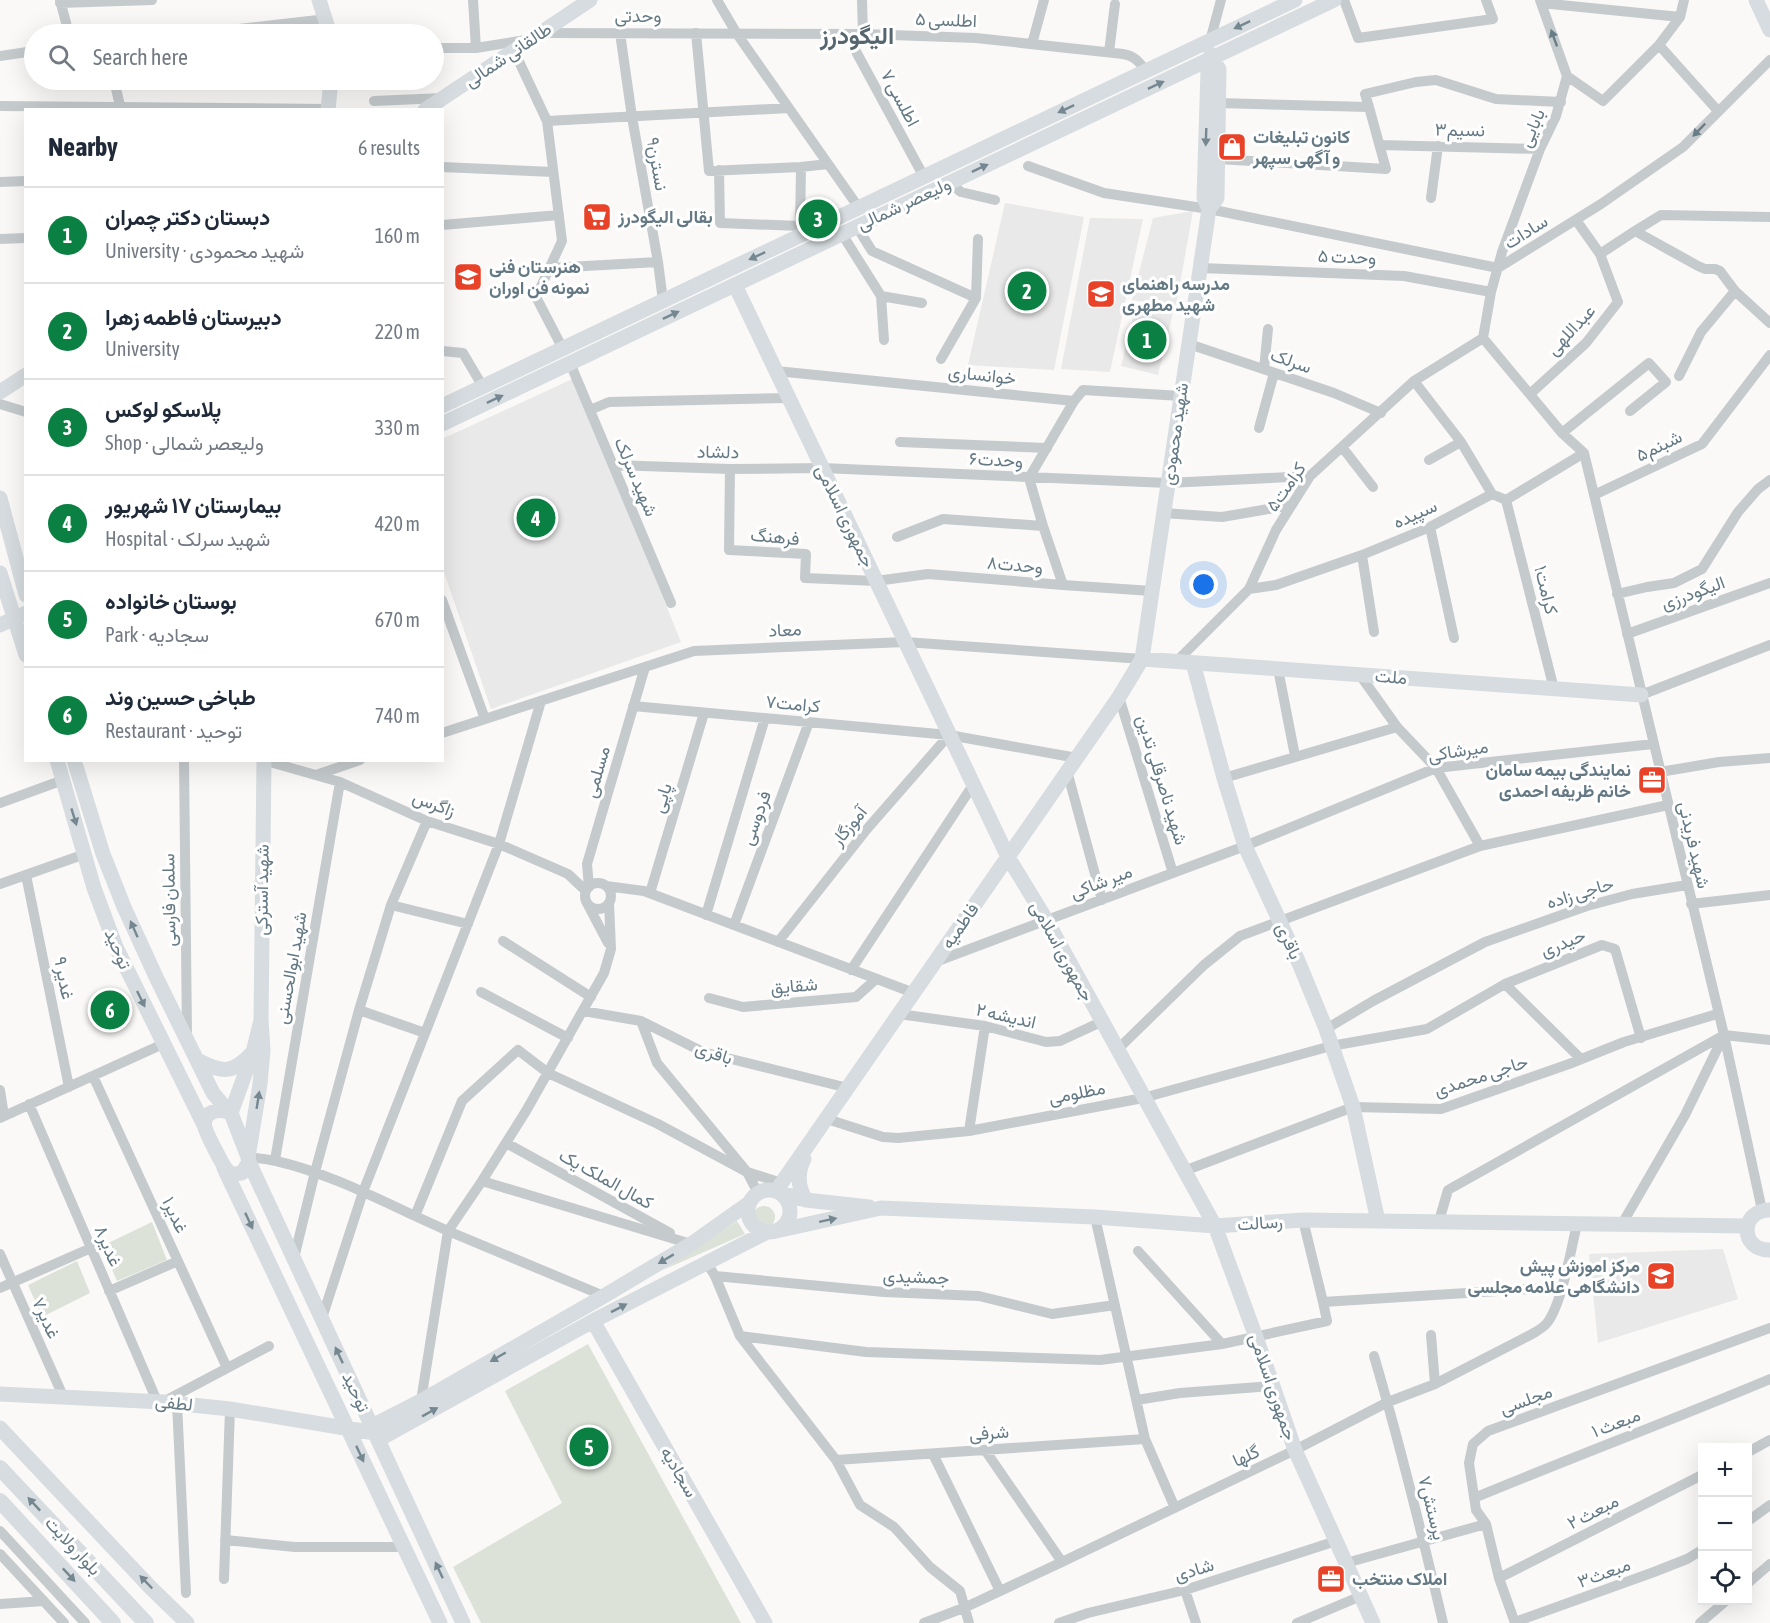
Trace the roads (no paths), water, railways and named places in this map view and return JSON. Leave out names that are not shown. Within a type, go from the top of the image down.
[{"type":"main road","points":[[319,0],[327,24]]},
{"type":"main road","name":"طالقانی شمالی","points":[[428,108],[590,0]]},
{"type":"main road","name":"ولیعصر شمالی","points":[[444,405],[663,302],[797,232],[859,208],[1295,0]]},
{"type":"main road","name":"ولیعصر شمالی","points":[[444,423],[1334,0]]},
{"type":"main road","points":[[1756,0],[1770,30]]},
{"type":"main road","points":[[1210,40],[1212,58]]},
{"type":"main road","name":"شهید محمودی","points":[[1142,659],[1209,209],[1217,198],[1219,69],[1212,58]]},
{"type":"main road","name":"شهید محمودی","points":[[1209,209],[1204,198],[1208,71],[1212,58]]},
{"type":"main road","points":[[328,108],[330,90]]},
{"type":"main road","name":"جمهوری اسلامی","points":[[735,285],[1008,857],[1047,921],[1215,1226],[1295,1450],[1373,1623]]},
{"type":"main road","points":[[0,392],[24,376]]},
{"type":"main road","points":[[0,498],[24,588]]},
{"type":"main road","points":[[0,573],[24,649]]},
{"type":"main road","name":"ملت","points":[[1142,659],[1641,695]]},
{"type":"main road","name":"فاطمیه","points":[[779,1189],[1077,758],[1142,659]]},
{"type":"main road","name":"باقری","points":[[1194,663],[1245,846],[1299,963],[1326,1029],[1353,1107],[1378,1221]]},
{"type":"main road","name":"توحید","points":[[58,762],[101,907],[116,947],[205,1127],[405,1547],[437,1620]]},
{"type":"main road","name":"توحید","points":[[75,762],[103,854],[156,976],[213,1093],[229,1112],[249,1160],[463,1623]]},
{"type":"main road","name":"شهید آسترکی","points":[[261,1020],[264,762]]},
{"type":"main road","points":[[101,907],[120,895]]},
{"type":"main road","points":[[205,1127],[206,1119],[212,1112],[218,1109],[229,1112],[253,1052],[261,1020]]},
{"type":"main road","points":[[224,1168],[231,1173],[242,1173],[249,1160],[263,1050],[261,1020]]},
{"type":"main road","points":[[197,1060],[219,1070],[228,1070],[241,1065],[253,1052]]},
{"type":"main road","points":[[806,1200],[801,1193],[800,1167],[812,1140]]},
{"type":"main road","points":[[754,1198],[748,1216],[750,1222],[760,1231],[771,1232],[785,1225],[790,1214],[788,1202],[779,1189]]},
{"type":"main road","points":[[375,1433],[421,1401],[691,1244],[764,1191],[779,1189],[806,1200],[881,1208]]},
{"type":"main road","name":"رسالت","points":[[375,1433],[593,1321],[711,1270],[771,1232],[881,1208],[1095,1217],[1215,1226],[1303,1220],[1747,1226]]},
{"type":"main road","points":[[1766,1210],[1752,1216],[1747,1226],[1749,1240],[1760,1249],[1770,1250]]},
{"type":"main road","name":"سجادیه","points":[[593,1321],[765,1623]]},
{"type":"main road","name":"لطفی","points":[[0,1394],[166,1402],[230,1409],[375,1433]]},
{"type":"main road","points":[[0,1428],[187,1623]]},
{"type":"main road","name":"بلوار ولایت","points":[[0,1468],[146,1623]]},
{"type":"main road","name":"بلوار ولایت","points":[[0,1501],[114,1623]]},
{"type":"main road","points":[[437,1620],[449,1592]]},
{"type":"street","points":[[66,24],[60,1],[152,0]]},
{"type":"street","points":[[473,0],[476,48]]},
{"type":"street","points":[[717,0],[737,34],[859,208]]},
{"type":"street","points":[[862,0],[863,34]]},
{"type":"street","points":[[1032,44],[1044,0]]},
{"type":"street","points":[[1210,40],[1221,0]]},
{"type":"street","points":[[1344,0],[1358,38],[1493,19],[1486,0]]},
{"type":"street","points":[[1680,17],[1541,2],[1568,76],[1603,101],[1659,45],[1680,17],[1684,0]]},
{"type":"street","points":[[1109,52],[1115,4]]},
{"type":"street","name":"وحدتی","points":[[444,48],[476,48],[536,36],[620,33],[737,34]]},
{"type":"street","name":"نسترن۹","points":[[620,33],[663,302]]},
{"type":"street","points":[[696,33],[709,171],[828,164]]},
{"type":"street","name":"اطلسی ۵","points":[[737,34],[863,34],[976,38],[1131,56],[1137,59],[1146,71]]},
{"type":"street","name":"اطلسی ۷","points":[[847,34],[924,177]]},
{"type":"street","points":[[1659,45],[1718,111]]},
{"type":"street","points":[[514,51],[547,121],[562,241],[536,297],[563,349]]},
{"type":"street","points":[[0,56],[24,52]]},
{"type":"street","name":"سادات","points":[[1028,166],[1104,193],[1209,209],[1498,268],[1576,220],[1683,147],[1770,60]]},
{"type":"street","name":"بابایی","points":[[1483,338],[1491,292],[1502,252],[1540,149],[1561,102],[1568,76]]},
{"type":"street","points":[[1218,159],[1386,169],[1365,94],[1416,82],[1436,80],[1496,99],[1561,102]]},
{"type":"street","points":[[0,106],[120,108],[116,90]]},
{"type":"street","points":[[374,101],[443,98]]},
{"type":"street","points":[[1218,103],[1369,107]]},
{"type":"street","points":[[547,121],[789,108]]},
{"type":"street","name":"نسیم۳","points":[[1380,145],[1540,149]]},
{"type":"street","points":[[1431,198],[1438,146]]},
{"type":"street","points":[[444,167],[554,172]]},
{"type":"street","points":[[719,170],[720,223],[797,232],[801,167]]},
{"type":"street","points":[[0,182],[24,181]]},
{"type":"street","points":[[953,181],[961,192],[995,200]]},
{"type":"street","points":[[444,225],[559,215]]},
{"type":"street","points":[[1600,254],[1661,215],[1770,218]]},
{"type":"street","name":"عبداللهی","points":[[1530,394],[1586,343],[1618,302],[1600,254],[1576,220]]},
{"type":"street","points":[[857,227],[872,251],[976,298]]},
{"type":"street","points":[[1635,231],[1698,266],[1720,272],[1735,291],[1770,323]]},
{"type":"street","points":[[842,234],[881,296],[884,340]]},
{"type":"street","points":[[0,239],[24,238]]},
{"type":"street","points":[[941,358],[976,298],[978,239]]},
{"type":"street","points":[[549,268],[658,262]]},
{"type":"street","name":"وحدت ۵","points":[[1200,268],[1404,276],[1491,292]]},
{"type":"street","points":[[1679,376],[1701,332],[1735,291]]},
{"type":"street","points":[[881,296],[922,303]]},
{"type":"street","points":[[1259,428],[1269,371],[1268,329]]},
{"type":"street","points":[[1414,381],[1461,442],[1492,494],[1506,500],[1584,453],[1562,433],[1483,338]]},
{"type":"street","name":"کرامت۵","points":[[1176,662],[1249,589],[1276,530],[1310,476],[1414,381],[1483,338]]},
{"type":"street","name":"سرلک","points":[[1189,344],[1334,393],[1381,413]]},
{"type":"street","points":[[444,351],[463,353],[483,387]]},
{"type":"street","name":"شبنم۵","points":[[1594,495],[1702,444],[1770,355]]},
{"type":"street","name":"شهید سرلک","points":[[570,363],[671,603]]},
{"type":"street","points":[[1562,433],[1649,363],[1665,382],[1630,411]]},
{"type":"street","name":"خوانساری","points":[[776,371],[1074,401],[1083,390],[1181,396]]},
{"type":"street","points":[[590,410],[609,402],[789,398]]},
{"type":"street","points":[[1063,585],[1029,478],[1074,401]]},
{"type":"street","points":[[0,404],[24,411]]},
{"type":"street","points":[[900,442],[1047,448]]},
{"type":"street","points":[[1429,460],[1461,442]]},
{"type":"street","points":[[1342,447],[1372,487]]},
{"type":"street","name":"شهید فریدنی","points":[[1584,453],[1717,1014],[1766,1210]]},
{"type":"street","name":"دلشاد","points":[[613,465],[730,469],[822,468]]},
{"type":"street","name":"وحدت۶","points":[[822,468],[1168,483],[1310,476]]},
{"type":"street","name":"فرهنگ","points":[[730,469],[729,550],[806,554],[805,578],[876,581]]},
{"type":"street","points":[[1617,594],[1647,586],[1674,583],[1702,569],[1738,512],[1758,489],[1770,480]]},
{"type":"street","name":"سپیده","points":[[1249,589],[1276,585],[1362,555],[1430,527],[1492,494]]},
{"type":"street","name":"کرامت۱","points":[[1506,500],[1554,689]]},
{"type":"street","points":[[1163,513],[1222,517],[1292,505]]},
{"type":"street","points":[[897,537],[943,519],[1043,526]]},
{"type":"street","points":[[1430,527],[1454,638]]},
{"type":"street","points":[[1362,555],[1374,632]]},
{"type":"street","name":"وحدت۸","points":[[876,581],[928,574],[1152,591]]},
{"type":"street","name":"الیگودرزی","points":[[1627,634],[1770,583]]},
{"type":"street","points":[[444,606],[485,720]]},
{"type":"street","name":"معاد","points":[[444,731],[485,720],[694,651],[905,642],[1142,659]]},
{"type":"street","points":[[1641,695],[1770,645]]},
{"type":"street","name":"مسلمی","points":[[587,889],[586,864],[645,667]]},
{"type":"street","points":[[1278,669],[1295,756]]},
{"type":"street","points":[[1360,675],[1397,727],[1436,768],[1480,846]]},
{"type":"street","name":"شهید ناصرقلی تدین","points":[[1119,696],[1173,873]]},
{"type":"street","points":[[322,1318],[363,1192],[499,844],[541,701]]},
{"type":"street","name":"کرامت۷","points":[[633,706],[949,735],[1077,758]]},
{"type":"street","name":"پاپی","points":[[647,892],[704,713]]},
{"type":"street","points":[[706,915],[765,718]]},
{"type":"street","name":"فردوسی","points":[[734,925],[809,722]]},
{"type":"street","points":[[1224,777],[1397,727]]},
{"type":"street","name":"آموزگار","points":[[778,942],[867,829],[949,735]]},
{"type":"street","name":"میرشاکی","points":[[1245,846],[1436,768],[1653,744]]},
{"type":"street","points":[[1660,772],[1719,762],[1770,758]]},
{"type":"street","name":"سلمان فارسی","points":[[184,762],[187,1040]]},
{"type":"street","name":"زاگرس","points":[[268,762],[340,782],[427,821],[499,844],[568,874],[587,889]]},
{"type":"street","points":[[316,775],[354,762]]},
{"type":"street","points":[[1068,771],[1102,900]]},
{"type":"street","points":[[0,803],[63,780]]},
{"type":"street","name":"شهید ابوالحسنی","points":[[275,1160],[340,782]]},
{"type":"street","points":[[851,970],[973,785]]},
{"type":"street","points":[[1117,1050],[1204,964],[1240,936],[1480,846],[1668,805]]},
{"type":"street","points":[[294,1258],[359,1010],[391,905],[427,821]]},
{"type":"street","name":"میر شاکی","points":[[935,962],[1245,846]]},
{"type":"street","points":[[0,884],[85,854]]},
{"type":"street","name":"غدیر ۹","points":[[26,875],[69,1087]]},
{"type":"street","points":[[611,949],[585,898],[587,889],[598,883],[647,892],[914,993]]},
{"type":"street","name":"حاجی زاده","points":[[1326,1029],[1373,1001],[1485,942],[1587,906],[1632,894],[1687,885]]},
{"type":"street","points":[[421,1401],[447,1231],[506,1143],[604,974],[611,949],[610,891],[606,886]]},
{"type":"street","points":[[588,905],[599,909],[610,901],[647,892]]},
{"type":"street","points":[[1691,904],[1770,895]]},
{"type":"street","points":[[391,905],[468,924]]},
{"type":"street","points":[[503,941],[591,997]]},
{"type":"street","name":"حیدری","points":[[1505,984],[1602,945],[1615,949],[1641,1038]]},
{"type":"street","name":"شقایق","points":[[709,998],[743,1007],[856,997],[876,979]]},
{"type":"street","points":[[1505,984],[1581,1059]]},
{"type":"street","name":"مظلومی","points":[[827,1119],[882,1137],[898,1138],[969,1131],[1143,1098],[1331,1046],[1427,1029],[1505,984]]},
{"type":"street","points":[[481,992],[568,1038]]},
{"type":"street","points":[[359,1010],[425,1033]]},
{"type":"street","name":"باقری","points":[[583,1011],[641,1021],[703,1052],[848,1088]]},
{"type":"street","name":"اندیشه ۲","points":[[900,1014],[985,1026],[1046,1042],[1060,1041],[1101,1022]]},
{"type":"street","name":"حاجی محمدی","points":[[1184,1171],[1353,1107],[1441,1109],[1624,1042],[1717,1014]]},
{"type":"street","points":[[641,1021],[657,1063],[747,1173],[754,1198]]},
{"type":"street","points":[[969,1131],[985,1026]]},
{"type":"street","points":[[1439,1221],[1448,1190],[1724,1035],[1770,1040]]},
{"type":"street","points":[[1622,1224],[1685,1116],[1724,1035]]},
{"type":"street","points":[[0,1094],[2,1117],[163,1044]]},
{"type":"street","points":[[415,1216],[462,1101],[518,1050],[548,1073],[658,1124],[779,1189]]},
{"type":"street","name":"غدیر۱","points":[[93,1076],[227,1368]]},
{"type":"street","name":"غدیر۸","points":[[29,1104],[110,1291],[166,1402]]},
{"type":"street","name":"کمال الملک یک","points":[[506,1143],[691,1244]]},
{"type":"street","points":[[249,1160],[275,1160],[315,1173],[604,1296]]},
{"type":"street","points":[[482,1181],[691,1244]]},
{"type":"street","points":[[1095,1217],[1145,1439],[1175,1508]]},
{"type":"street","points":[[740,1336],[867,1352],[1100,1360],[1222,1344],[1256,1337],[1327,1321],[1303,1220]]},
{"type":"street","name":"گلها","points":[[924,1623],[966,1607],[1062,1562],[1295,1450],[1388,1402],[1435,1384],[1532,1334],[1545,1325],[1552,1316],[1562,1287],[1577,1224]]},
{"type":"street","points":[[0,1288],[91,1248]]},
{"type":"street","points":[[1138,1251],[1222,1344]]},
{"type":"street","name":"غدیر۷","points":[[0,1254],[63,1396]]},
{"type":"street","points":[[110,1291],[178,1261]]},
{"type":"street","points":[[711,1270],[740,1336],[836,1460],[860,1505],[894,1527],[930,1567],[960,1590],[969,1623]]},
{"type":"street","name":"جمشیدی","points":[[711,1270],[884,1292],[979,1296],[1052,1314],[1115,1305]]},
{"type":"street","points":[[1323,1302],[1562,1287]]},
{"type":"street","name":"مجلسی","points":[[1515,1623],[1499,1578],[1486,1524],[1476,1509],[1469,1463],[1473,1444],[1488,1431],[1770,1328]]},
{"type":"street","points":[[1431,1335],[1435,1384]]},
{"type":"street","points":[[186,1593],[166,1402],[269,1346]]},
{"type":"street","name":"پرستش۷","points":[[1374,1356],[1424,1541],[1443,1623]]},
{"type":"street","name":"مبعث ۱","points":[[1474,1498],[1663,1424],[1770,1379]]},
{"type":"street","points":[[1137,1400],[1273,1386]]},
{"type":"street","points":[[224,1578],[230,1409]]},
{"type":"street","name":"شرفی","points":[[836,1460],[1145,1439]]},
{"type":"street","points":[[1752,1450],[1770,1440]]},
{"type":"street","points":[[985,1450],[1062,1562]]},
{"type":"street","points":[[933,1454],[1000,1591]]},
{"type":"street","name":"مبعث ۲","points":[[1499,1578],[1698,1476]]},
{"type":"street","points":[[1752,1518],[1770,1505]]},
{"type":"street","points":[[1346,1563],[1486,1524]]},
{"type":"street","points":[[0,1531],[85,1623]]},
{"type":"street","points":[[225,1540],[295,1547],[405,1547]]},
{"type":"street","name":"شادی","points":[[1059,1623],[1088,1613],[1185,1590],[1336,1541]]},
{"type":"street","name":"مبعث۳","points":[[1515,1623],[1654,1572],[1700,1551]]},
{"type":"street","points":[[0,1554],[64,1623]]},
{"type":"street","points":[[1752,1580],[1770,1564]]},
{"type":"street","points":[[1185,1590],[1196,1623]]},
{"type":"street","points":[[1298,1623],[1361,1596]]},
{"type":"street","points":[[0,1604],[44,1601]]},
{"type":"street","points":[[1700,1623],[1721,1605]]},
{"type":"place","name":"کانون تبلیغات و آگهی سپهر","points":[[1232,147]]},
{"type":"place","name":"بقالی الیگودرز","points":[[597,217]]},
{"type":"place","name":"پلاسکو لوکس","points":[[818,219]]},
{"type":"place","name":"هنرستان فنی نمونه فن اوران","points":[[468,277]]},
{"type":"place","name":"دبیرستان فاطمه زهرا","points":[[1027,291]]},
{"type":"place","name":"مدرسه راهنمای شهید مطهری","points":[[1101,294]]},
{"type":"place","name":"دبستان دکتر چمران","points":[[1147,340]]},
{"type":"place","name":"بیمارستان ۱۷ شهریور","points":[[536,518]]},
{"type":"place","name":"نمایندگی بیمه سامان خانم ظریفه احمدی","points":[[1652,780]]},
{"type":"place","name":"طباخی حسین وند","points":[[110,1010]]},
{"type":"place","name":"مرکز اموزش پیش دانشگاهی علامه مجلسی","points":[[1661,1276]]},
{"type":"place","name":"بوستان خانواده","points":[[589,1447]]},
{"type":"place","name":"املاک منتخب","points":[[1331,1579]]},
{"type":"district","name":"الیگودرز","points":[[857,36]]}]
